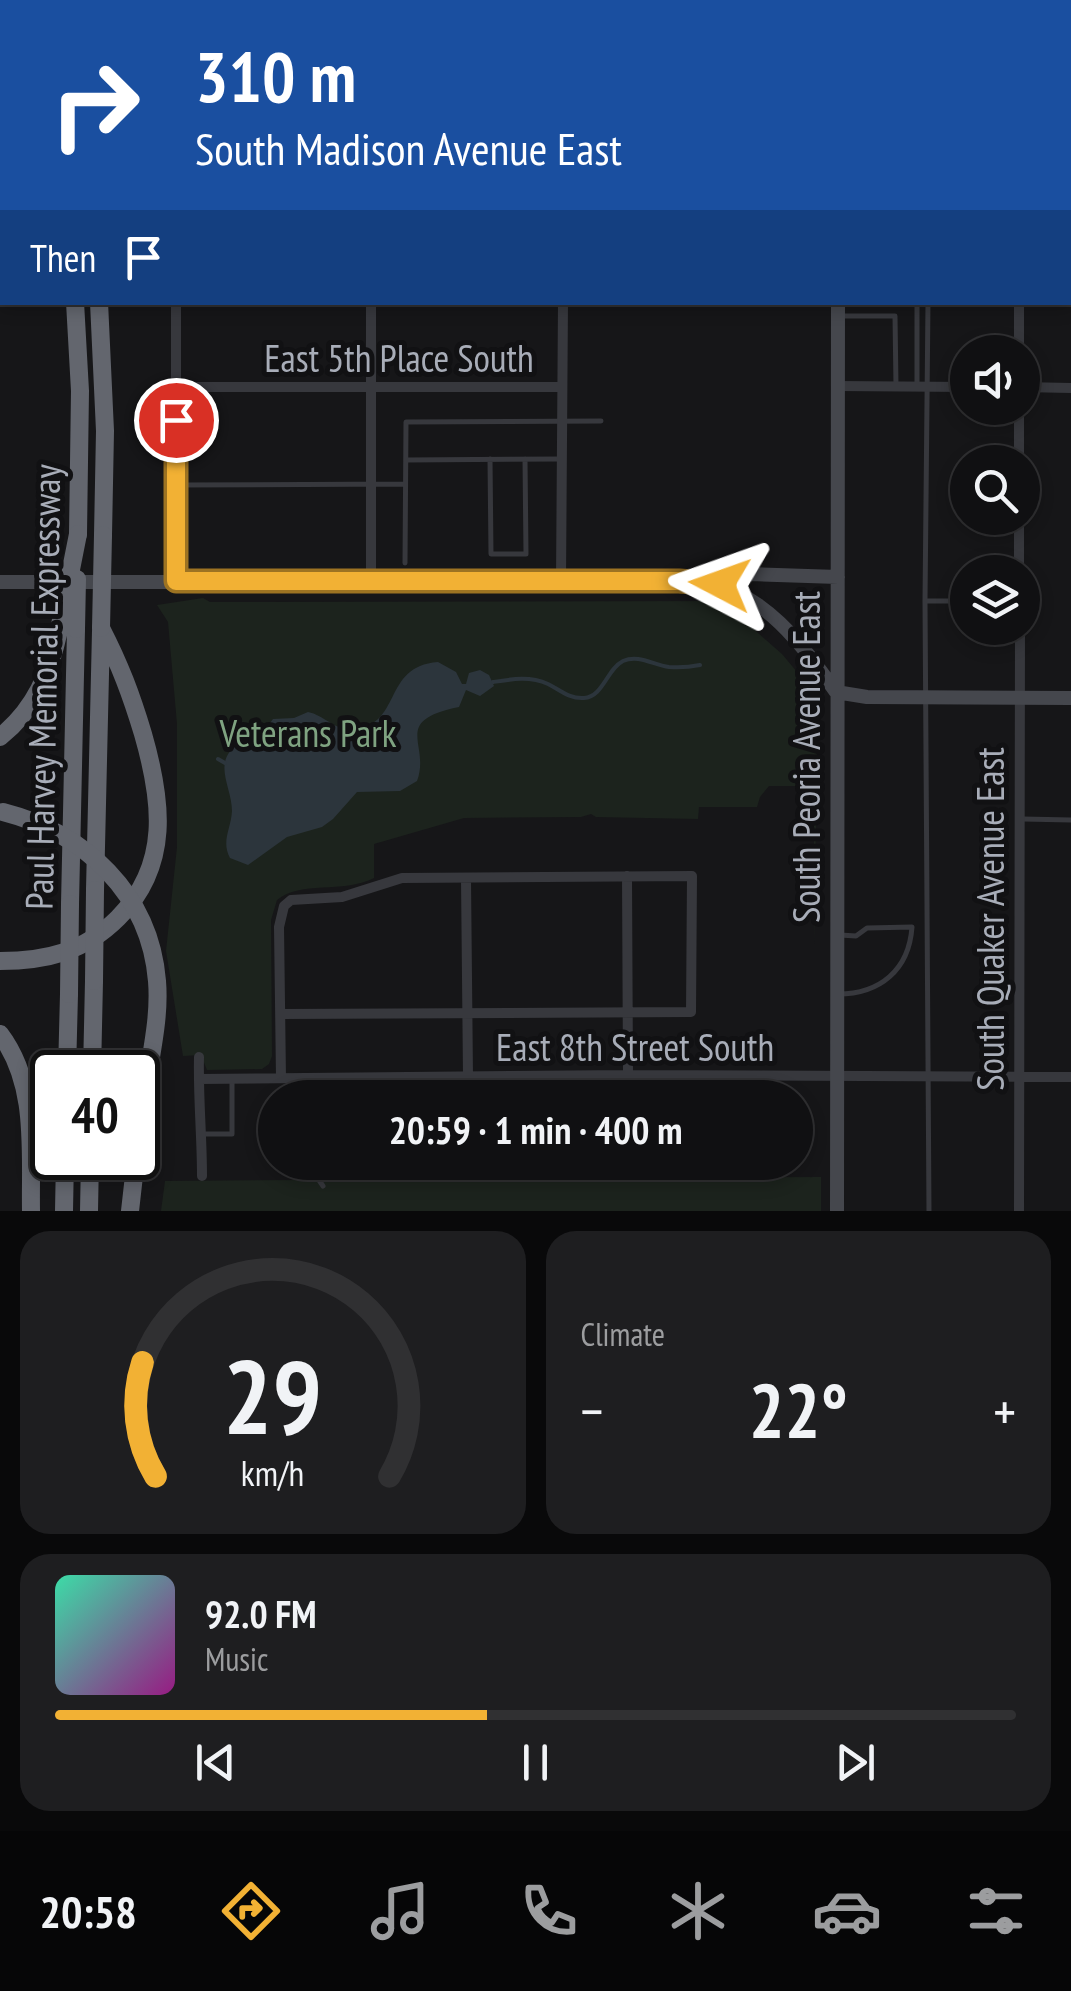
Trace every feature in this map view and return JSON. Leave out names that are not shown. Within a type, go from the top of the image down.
[{"type":"highway","name":"Paul Harvey Memorial Expressway","points":[[68,1050],[68,629],[78,534],[80,391],[75,305]]},
{"type":"highway","name":"Paul Harvey Memorial Expressway","points":[[92,1050],[103,534],[100,305]]},
{"type":"highway","points":[[0,961],[63,954],[102,932],[138,894],[154,861],[160,814],[153,769],[125,674],[101,628]]},
{"type":"highway","points":[[0,737],[35,699],[68,629]]},
{"type":"highway","points":[[2,811],[51,828],[78,844],[107,868],[137,912],[153,954],[157,980],[152,1050]]},
{"type":"highway","points":[[0,1034],[20,1071],[27,1100],[31,1211]]},
{"type":"highway","points":[[64,1211],[65,1180]]},
{"type":"highway","points":[[90,1180],[90,1211]]},
{"type":"highway","points":[[130,1211],[134,1180]]},
{"type":"street","points":[[176,305],[176,581]]},
{"type":"street","points":[[371,305],[371,581]]},
{"type":"street","points":[[561,581],[563,305]]},
{"type":"street","points":[[1019,335],[1020,305]]},
{"type":"street","name":"South Peoria Avenue East","points":[[837,1211],[838,309]]},
{"type":"street","points":[[838,386],[950,387]]},
{"type":"street","name":"East 5th Place South","points":[[176,388],[562,387]]},
{"type":"street","points":[[1040,387],[1071,388]]},
{"type":"street","points":[[0,582],[706,582],[752,574],[838,577]]},
{"type":"street","points":[[706,582],[743,594],[772,615],[836,692],[861,697],[1071,698]]},
{"type":"street","name":"South Quaker Avenue East","points":[[1019,1211],[1020,645]]},
{"type":"street","points":[[627,876],[628,1075]]},
{"type":"street","points":[[281,1014],[692,1012],[692,876],[388,880],[358,894],[301,897],[284,906],[280,926],[281,1078]]},
{"type":"street","points":[[466,879],[468,1076]]},
{"type":"street","points":[[199,1057],[196,1092],[202,1176]]},
{"type":"street","name":"East 8th Street South","points":[[199,1079],[628,1075],[1071,1077]]},
{"type":"lane","points":[[859,305],[859,316]]},
{"type":"lane","points":[[917,305],[923,387],[926,601],[928,1211]]},
{"type":"lane","points":[[923,387],[928,305]]},
{"type":"lane","points":[[838,309],[859,316],[896,316],[896,387]]},
{"type":"lane","points":[[405,563],[406,422],[602,421]]},
{"type":"lane","points":[[490,459],[491,554],[526,554],[525,459]]},
{"type":"lane","points":[[406,460],[562,459]]},
{"type":"lane","points":[[176,485],[405,484]]},
{"type":"lane","points":[[926,601],[950,601]]},
{"type":"lane","points":[[1020,819],[1071,820]]},
{"type":"lane","points":[[837,935],[856,936],[867,928],[912,927],[910,948],[902,965],[865,993],[838,994]]},
{"type":"lane","points":[[764,1075],[764,1080]]},
{"type":"lane","points":[[202,1134],[232,1134],[232,1078]]},
{"type":"lane","points":[[319,1180],[324,1186]]},
{"type":"green space","name":"Veterans Park","points":[[203,598],[210,602],[721,601],[782,654],[818,697],[814,945],[814,786],[769,786],[757,807],[699,807],[698,819],[591,814],[464,818],[374,844],[374,878],[362,883],[298,890],[277,900],[271,920],[269,1064],[262,1069],[207,1070],[201,1055],[183,1056],[166,951],[177,847],[177,724],[168,622],[157,605]]},
{"type":"green space","points":[[821,1177],[821,1211],[161,1211],[165,1181]]},
{"type":"shaded area","points":[[438,662],[456,672],[462,684],[466,684],[469,673],[480,670],[489,675],[494,686],[480,696],[466,690],[459,707],[425,719],[417,735],[417,781],[400,791],[357,792],[322,827],[287,837],[248,865],[230,858],[226,840],[232,811],[224,767],[237,745],[246,747],[248,740],[263,732],[273,719],[294,718],[308,712],[345,729],[367,726],[379,719],[408,674]]},
{"type":"waterway","points":[[493,682],[534,680],[569,696],[584,698],[596,693],[618,665],[629,659],[669,667],[700,665]]},
{"type":"waterway","points":[[218,759],[225,763]]},
{"type":"route","points":[[176,420],[176,581],[720,584]]}]
